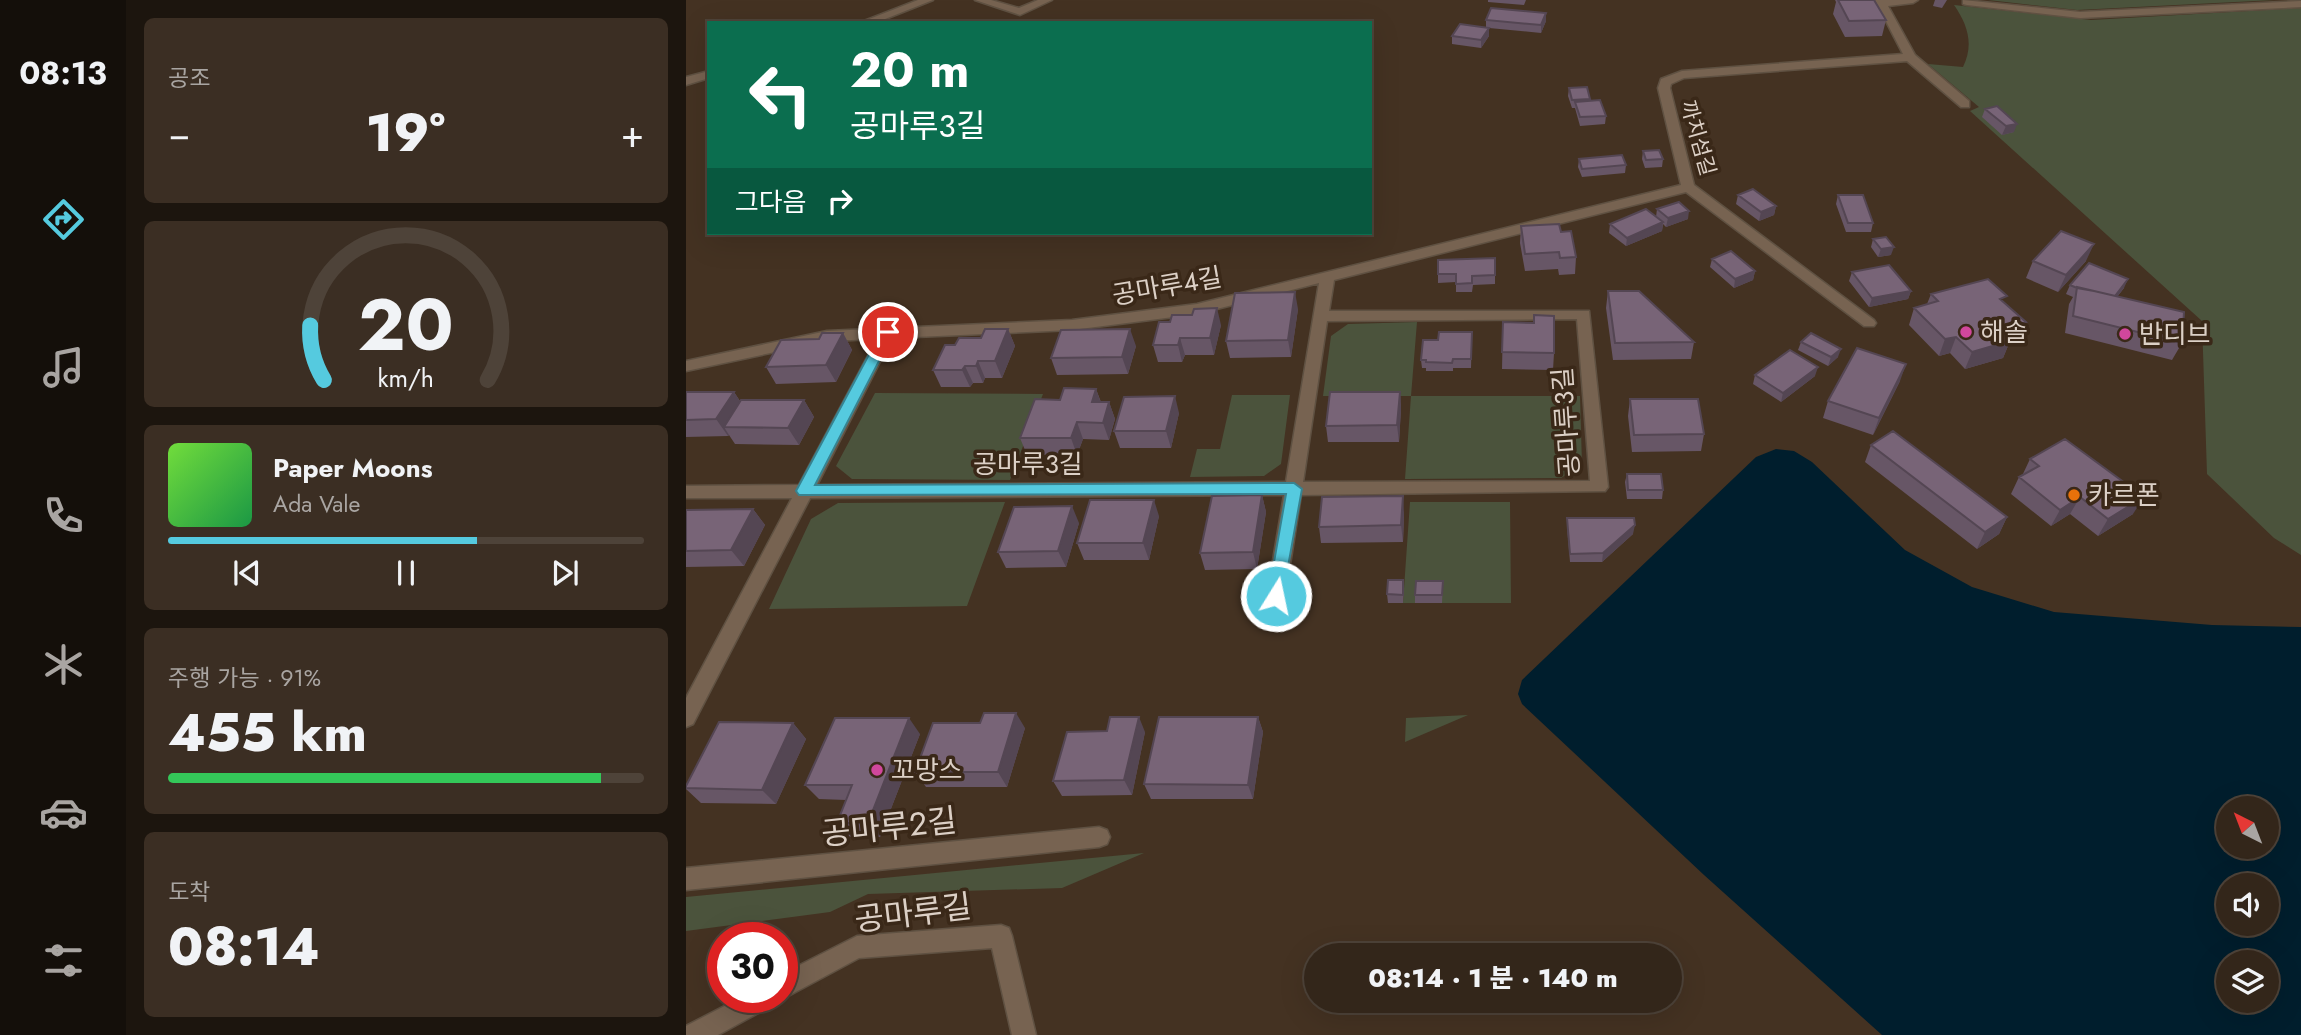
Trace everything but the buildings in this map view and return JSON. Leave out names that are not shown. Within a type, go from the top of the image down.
[{"type":"street","points":[[870,21],[929,0]]},
{"type":"street","points":[[980,0],[1020,12],[1047,0]]},
{"type":"street","points":[[1913,0],[1881,2],[1910,57],[1965,104]]},
{"type":"street","points":[[1968,0],[1967,2],[1987,6],[2080,15],[2301,4]]},
{"type":"street","name":"까치섬길","points":[[1869,323],[1688,187],[1664,88],[1665,82],[1672,77],[1910,57]]},
{"type":"street","points":[[686,81],[707,75]]},
{"type":"street","name":"공마루4길","points":[[686,366],[827,336],[1072,325],[1196,309],[1688,187]]},
{"type":"street","points":[[1276,596],[1327,277]]},
{"type":"street","name":"공마루3길","points":[[686,492],[1599,487],[1584,314],[1321,316]]},
{"type":"street","points":[[686,718],[888,332]]},
{"type":"street","name":"공마루2길","points":[[686,879],[1099,837]]},
{"type":"street","name":"공마루길","points":[[798,978],[857,947],[1001,936],[1024,1035]]},
{"type":"street","points":[[693,1035],[735,1013]]},
{"type":"green space","points":[[1988,0],[2275,0],[2077,10]]},
{"type":"green space","points":[[1954,5],[2091,20],[2301,8],[2301,555],[2274,538],[2207,474],[2202,321],[1970,111],[1979,107],[1928,64],[1963,67],[1968,51],[1968,35]]},
{"type":"green space","points":[[1417,322],[1411,396],[1323,396],[1331,336],[1348,324]]},
{"type":"green space","points":[[875,393],[1043,394],[1010,480],[852,479],[836,466]]},
{"type":"green space","points":[[1232,395],[1290,395],[1281,464],[1264,476],[1190,477],[1197,449],[1220,449]]},
{"type":"green space","points":[[1411,396],[1580,396],[1582,465],[1561,478],[1405,479]]},
{"type":"green space","points":[[1005,502],[967,606],[769,609],[811,519],[838,503]]},
{"type":"green space","points":[[1410,502],[1510,502],[1511,603],[1403,603]]},
{"type":"green space","points":[[1468,715],[1405,742],[1406,718]]},
{"type":"green space","points":[[1144,853],[1062,888],[868,894],[830,912],[754,922],[707,922],[707,928],[686,931],[686,897]]},
{"type":"water","points":[[1776,449],[1794,451],[1812,462],[1905,550],[1972,587],[2054,612],[2212,625],[2301,627],[2301,1035],[1882,1035],[1704,875],[1522,704],[1518,694],[1522,680],[1756,457]]},
{"type":"place","name":"해솔","points":[[1966,332]]},
{"type":"place","name":"반디브","points":[[2125,334]]},
{"type":"place","name":"카르폰","points":[[2074,495]]},
{"type":"place","name":"꼬망스","points":[[877,770]]},
{"type":"route","points":[[888,332],[804,491],[1294,489],[1276,596]]}]
